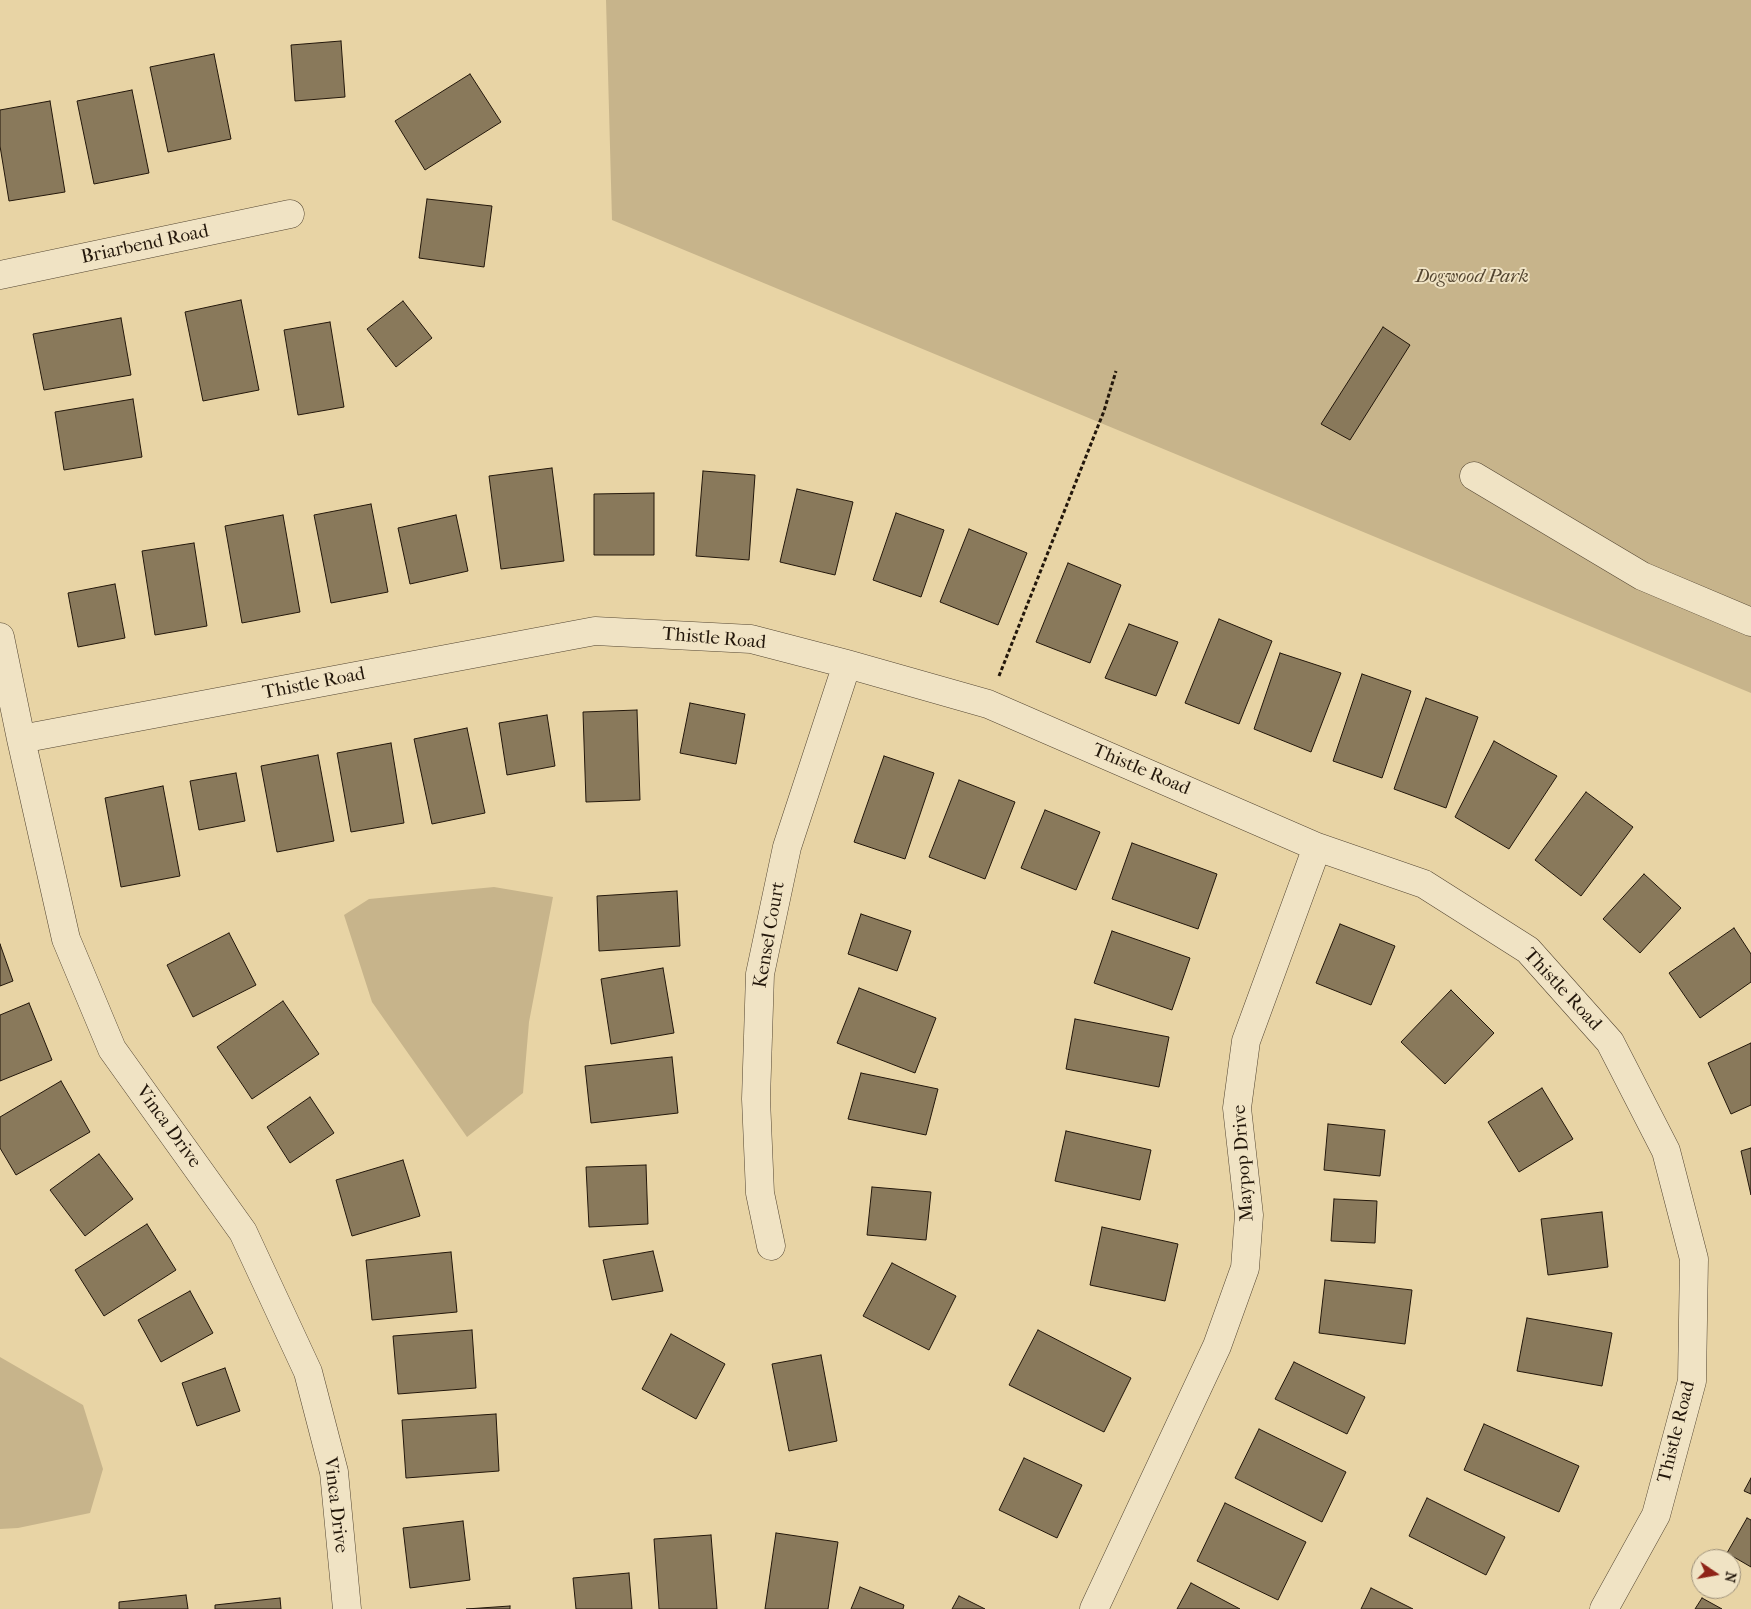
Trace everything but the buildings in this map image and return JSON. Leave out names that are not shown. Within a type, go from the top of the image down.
[{"type":"street","name":"Briarbend Road","points":[[0,275],[290,214]]},
{"type":"street","points":[[1474,476],[1642,576],[1751,622]]},
{"type":"street","name":"Thistle Road","points":[[21,739],[595,631],[751,638],[988,704],[1317,847],[1424,884],[1528,950],[1610,1042],[1666,1151],[1694,1259],[1692,1381],[1656,1515],[1604,1609]]},
{"type":"street","name":"Vinca Drive","points":[[0,637],[66,938],[112,1049],[243,1232],[308,1372],[334,1472],[347,1609]]},
{"type":"street","name":"Kensel Court","points":[[771,1246],[760,1194],[756,1099],[760,974],[787,847],[847,664]]},
{"type":"street","name":"Maypop Drive","points":[[1094,1609],[1218,1346],[1245,1268],[1249,1215],[1237,1108],[1246,1041],[1317,847]]},
{"type":"path","points":[[988,704],[1104,411],[1116,371]]},
{"type":"green space","name":"Dogwood Park","points":[[606,0],[1751,0],[1751,693],[612,220]]},
{"type":"green space","points":[[494,887],[553,897],[529,1022],[523,1093],[467,1137],[372,1002],[344,915],[369,899]]},
{"type":"green space","points":[[0,1357],[83,1405],[103,1469],[90,1513],[18,1528],[0,1529]]}]
